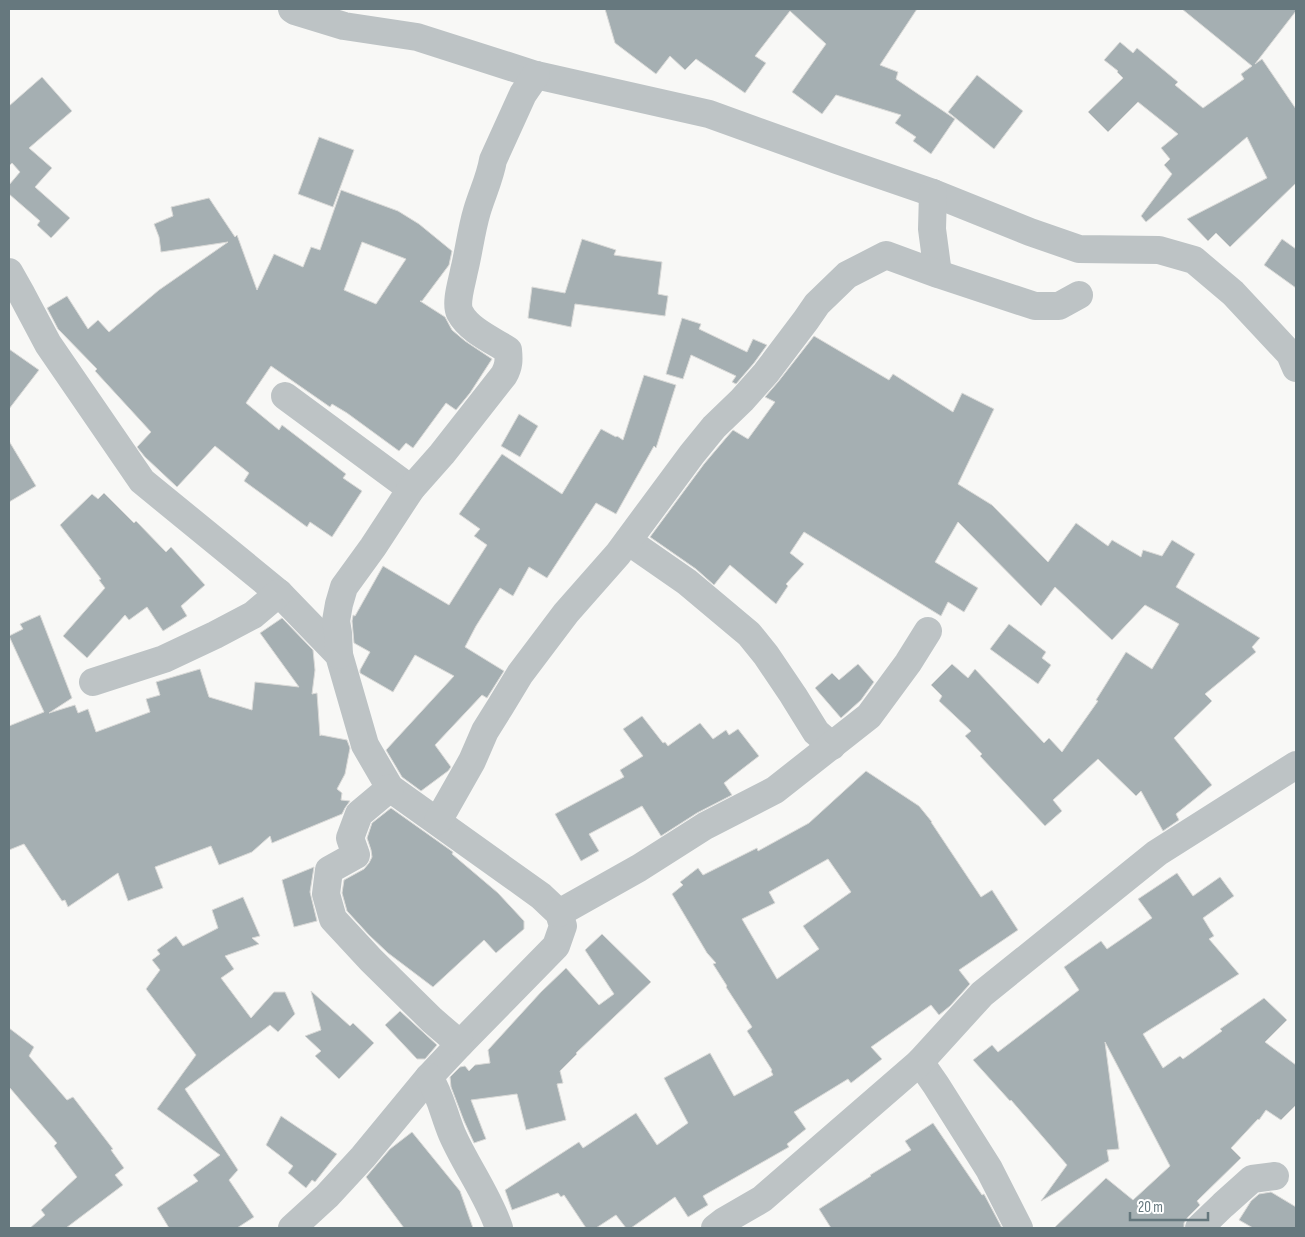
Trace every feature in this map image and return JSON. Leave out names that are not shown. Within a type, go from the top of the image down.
[{"type":"street","points":[[292,9],[344,26],[417,37],[536,75],[709,114],[932,193],[1030,232],[1079,249],[1159,250],[1194,260],[1233,293],[1290,354],[1296,368]]},
{"type":"street","points":[[292,1228],[327,1196],[363,1157],[429,1077],[556,946],[563,926],[559,913],[542,896],[390,788],[365,745],[339,655],[336,621],[344,587],[373,547],[410,489],[447,447],[504,375],[508,367],[508,350],[468,323],[459,311],[459,298],[470,239],[477,210],[491,171],[492,160],[523,94],[536,75]]},
{"type":"street","points":[[932,193],[932,229],[938,274]]},
{"type":"street","points":[[438,821],[472,761],[485,730],[520,674],[566,613],[628,542],[714,427],[742,400],[766,372],[817,304],[847,275],[886,255],[1034,306],[1059,306],[1079,295]]},
{"type":"street","points":[[9,272],[48,344],[142,481],[278,593],[339,655]]},
{"type":"street","points":[[285,396],[410,489]]},
{"type":"street","points":[[628,542],[687,582],[749,634],[766,655],[816,732],[832,746]]},
{"type":"street","points":[[92,682],[164,659],[216,635],[253,615],[278,593]]},
{"type":"street","points":[[559,913],[639,868],[705,826],[775,790],[869,716],[908,663],[928,631]]},
{"type":"street","points":[[714,1228],[762,1199],[920,1062],[982,994],[1157,853],[1296,765]]},
{"type":"street","points":[[390,788],[360,814],[350,838],[356,855],[329,870],[326,894],[330,910],[333,919],[371,960],[432,1020],[460,1044]]},
{"type":"street","points":[[920,1062],[936,1084],[989,1169],[1018,1228]]},
{"type":"street","points":[[429,1077],[434,1085],[452,1135],[494,1213],[499,1228]]},
{"type":"street","points":[[1199,1228],[1252,1179],[1275,1176]]},
{"type":"building","points":[[605,9],[917,9],[880,65],[898,72],[896,79],[955,119],[931,154],[913,141],[916,137],[895,123],[901,115],[836,95],[822,114],[792,92],[826,44],[790,11],[755,56],[766,63],[745,93],[696,59],[685,70],[670,56],[656,74],[615,43]]},
{"type":"building","points":[[1182,9],[1296,9],[1255,64],[1262,59],[1296,109],[1296,183],[1230,247],[1216,233],[1208,241],[1187,219],[1267,178],[1247,137],[1146,222],[1141,216],[1172,174],[1164,165],[1170,159],[1161,148],[1178,134],[1138,102],[1108,132],[1088,112],[1123,78],[1118,71],[1104,60],[1120,42],[1133,53],[1137,48],[1178,82],[1175,85],[1203,108],[1244,79],[1241,74],[1252,66]]},
{"type":"building","points":[[977,75],[1023,111],[994,149],[948,112]]},
{"type":"building","points":[[42,77],[72,111],[29,148],[52,168],[35,187],[70,218],[51,238],[37,225],[40,221],[9,194],[9,185],[20,172],[12,163],[9,166],[9,106]]},
{"type":"building","points":[[319,137],[354,150],[333,207],[298,194]]},
{"type":"building","points":[[341,190],[398,211],[419,224],[452,251],[449,265],[422,301],[420,301],[445,317],[452,330],[492,359],[470,393],[456,410],[446,403],[413,448],[406,443],[399,451],[347,413],[332,404],[330,407],[271,366],[246,403],[279,430],[282,425],[346,474],[343,478],[362,491],[332,537],[310,522],[307,527],[244,481],[249,473],[215,446],[177,487],[137,447],[151,432],[95,371],[97,369],[58,329],[47,308],[67,296],[88,329],[98,320],[109,332],[159,290],[228,242],[161,252],[159,237],[154,224],[173,216],[171,207],[209,198],[235,237],[237,235],[257,290],[274,254],[303,267],[311,247],[320,250]],"holes":[[[362,242],[406,259],[376,304],[344,290]]]},
{"type":"building","points":[[582,239],[616,250],[614,255],[662,262],[658,294],[668,296],[665,316],[575,304],[571,327],[528,318],[532,287],[565,293]]},
{"type":"building","points":[[1282,239],[1296,249],[1296,288],[1264,265]]},
{"type":"building","points":[[682,318],[701,324],[699,329],[747,352],[753,339],[767,345],[736,384],[732,382],[736,376],[691,355],[683,379],[666,374]]},
{"type":"building","points":[[814,336],[889,380],[893,374],[953,412],[962,393],[994,409],[958,484],[992,505],[1048,562],[1076,523],[1108,546],[1112,540],[1141,557],[1143,550],[1162,556],[1172,540],[1195,554],[1176,587],[1260,638],[1252,647],[1256,652],[1205,694],[1212,701],[1174,738],[1212,785],[1176,814],[1179,820],[1163,831],[1141,791],[1136,796],[1098,759],[1053,800],[1062,811],[1045,826],[980,756],[982,754],[965,736],[971,731],[939,701],[942,696],[931,685],[952,664],[968,678],[975,669],[1044,743],[1049,738],[1062,752],[1098,701],[1096,700],[1126,652],[1152,669],[1179,624],[1145,605],[1112,640],[1055,587],[1041,606],[958,522],[935,562],[978,588],[964,612],[948,602],[941,616],[804,532],[790,553],[804,564],[786,584],[788,586],[776,604],[730,565],[714,585],[696,569],[650,537],[704,464],[733,430],[748,439],[775,402],[765,397]]},
{"type":"building","points":[[9,349],[39,370],[9,409]]},
{"type":"building","points":[[644,375],[676,385],[656,448],[654,446],[616,514],[596,503],[547,578],[529,567],[513,596],[500,588],[465,647],[504,671],[487,698],[482,695],[435,745],[451,767],[421,791],[402,777],[386,750],[454,676],[415,655],[393,692],[360,673],[370,652],[354,643],[353,615],[355,616],[383,566],[449,605],[487,545],[474,536],[480,529],[459,514],[502,454],[562,494],[601,429],[623,440]]},
{"type":"building","points":[[519,414],[538,426],[520,457],[501,446]]},
{"type":"building","points":[[9,441],[36,486],[9,502]]},
{"type":"building","points":[[104,493],[134,523],[136,521],[166,552],[171,547],[205,585],[181,606],[187,616],[163,631],[147,607],[129,620],[125,615],[87,658],[63,636],[105,588],[99,580],[101,579],[60,525],[92,494],[98,499]]},
{"type":"building","points":[[40,615],[72,698],[49,713],[75,705],[78,713],[88,709],[96,732],[150,712],[146,699],[160,695],[156,682],[200,669],[209,697],[252,710],[255,682],[299,687],[260,633],[282,618],[313,650],[315,670],[312,694],[317,693],[320,736],[347,740],[350,748],[345,774],[337,789],[342,793],[341,800],[350,801],[342,814],[272,843],[270,836],[252,852],[219,865],[211,846],[155,867],[163,888],[128,901],[118,873],[68,907],[65,900],[62,901],[24,844],[9,850],[9,726],[44,712],[9,636],[23,629],[20,624]]},
{"type":"building","points":[[1009,624],[1046,652],[1042,658],[1051,665],[1038,684],[990,649]]},
{"type":"building","points":[[858,664],[874,682],[861,700],[841,718],[815,688],[832,673],[839,680]]},
{"type":"building","points":[[642,716],[663,743],[665,742],[668,746],[700,723],[713,739],[726,730],[729,735],[738,729],[759,756],[724,783],[732,795],[697,813],[661,836],[642,806],[589,834],[599,851],[581,861],[555,814],[624,777],[620,770],[643,756],[623,729]]},
{"type":"building","points":[[866,771],[919,806],[932,822],[981,897],[992,890],[1018,930],[959,970],[970,984],[939,1015],[931,1005],[871,1047],[882,1059],[851,1083],[848,1079],[794,1112],[806,1129],[787,1144],[789,1147],[703,1196],[708,1205],[688,1217],[675,1197],[631,1228],[626,1228],[616,1215],[596,1228],[586,1228],[564,1195],[561,1197],[558,1193],[512,1210],[505,1190],[579,1142],[583,1148],[636,1113],[657,1145],[688,1123],[664,1078],[710,1053],[734,1096],[773,1075],[772,1070],[747,1031],[752,1027],[713,964],[716,963],[707,953],[672,894],[683,885],[680,882],[698,868],[703,875],[757,848],[758,851],[809,823]],"holes":[[[828,859],[851,892],[803,926],[819,949],[777,979],[742,919],[775,903],[769,892]]]},
{"type":"building","points":[[391,808],[453,852],[452,854],[498,893],[524,921],[524,929],[496,953],[484,940],[433,987],[388,953],[369,935],[347,911],[342,893],[344,880],[364,869],[372,857],[367,838],[372,823]]},
{"type":"building","points":[[314,867],[310,892],[317,921],[294,927],[282,880]]},
{"type":"building","points":[[1177,873],[1193,896],[1220,877],[1234,896],[1203,918],[1214,936],[1209,939],[1239,974],[1143,1034],[1163,1068],[1180,1056],[1183,1059],[1222,1031],[1220,1029],[1264,998],[1287,1020],[1265,1042],[1296,1065],[1296,1105],[1281,1120],[1266,1110],[1259,1120],[1231,1148],[1241,1158],[1197,1201],[1200,1205],[1188,1217],[1184,1223],[1184,1228],[1054,1228],[1106,1178],[1133,1200],[1170,1166],[1105,1042],[1119,1149],[1107,1150],[1109,1161],[1041,1201],[1067,1165],[1011,1100],[973,1060],[992,1045],[998,1052],[1079,990],[1064,967],[1101,941],[1107,949],[1152,918],[1138,899]]},
{"type":"building","points":[[243,897],[260,936],[252,938],[259,944],[225,956],[234,969],[221,978],[251,1018],[274,992],[285,992],[295,1014],[278,1032],[270,1025],[185,1089],[238,1170],[229,1180],[254,1217],[237,1228],[169,1228],[157,1208],[198,1181],[193,1175],[220,1155],[157,1109],[196,1055],[146,989],[160,970],[152,960],[160,954],[157,950],[176,936],[183,946],[218,928],[212,910]]},
{"type":"building","points":[[602,934],[651,982],[576,1053],[560,1071],[563,1083],[557,1084],[566,1120],[526,1130],[517,1094],[471,1100],[486,1139],[474,1143],[451,1087],[450,1077],[460,1067],[465,1066],[469,1071],[475,1065],[490,1063],[488,1050],[541,992],[566,968],[599,1005],[614,994],[585,950]]},
{"type":"building","points":[[311,991],[350,1026],[353,1023],[374,1043],[339,1079],[315,1056],[321,1051],[305,1036],[321,1030]]},
{"type":"building","points":[[400,1011],[437,1045],[425,1059],[417,1059],[385,1025]]},
{"type":"building","points":[[9,1028],[34,1047],[29,1056],[67,1100],[73,1097],[113,1149],[111,1150],[124,1168],[115,1175],[123,1185],[66,1228],[30,1228],[45,1215],[41,1210],[77,1177],[54,1146],[57,1143],[9,1089]]},
{"type":"building","points":[[281,1116],[337,1154],[315,1182],[312,1180],[306,1188],[288,1173],[293,1166],[266,1145]]},
{"type":"building","points":[[933,1123],[982,1195],[984,1194],[1002,1228],[831,1228],[819,1209],[911,1150],[905,1141]]},
{"type":"building","points":[[412,1132],[460,1191],[473,1228],[404,1228],[366,1177],[390,1149]]},
{"type":"building","points":[[1271,1192],[1296,1207],[1296,1228],[1253,1228],[1239,1220],[1251,1201],[1259,1194]]}]
